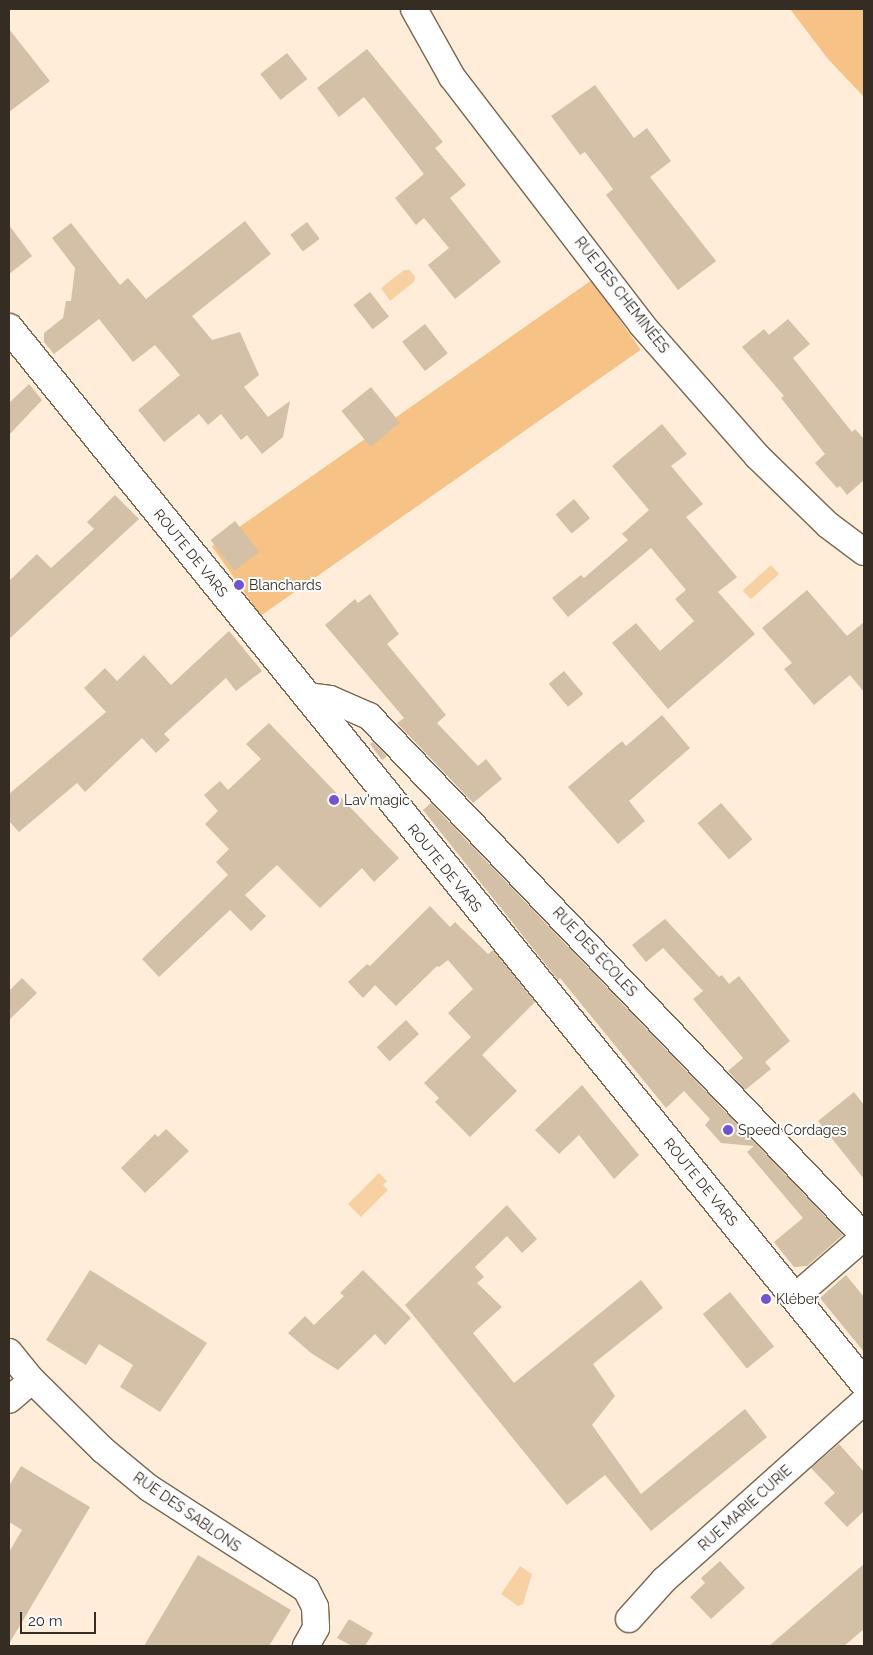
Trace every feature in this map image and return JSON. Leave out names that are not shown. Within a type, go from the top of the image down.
[{"type":"main road","name":"ROUTE DE VARS","points":[[9,328],[308,696],[565,1017],[796,1297],[864,1383]]},
{"type":"street","name":"RUE DES CHEMINÉES","points":[[414,9],[452,77],[642,325],[758,456],[828,525],[864,552]]},
{"type":"street","name":"RUE DES ÉCOLES","points":[[308,696],[330,699],[369,716],[864,1236]]},
{"type":"street","points":[[796,1297],[864,1236]]},
{"type":"street","name":"RUE DES SABLONS","points":[[9,1352],[32,1380],[103,1450],[149,1488],[306,1589],[315,1607],[316,1628],[306,1646]]},
{"type":"street","points":[[9,1400],[32,1380]]},
{"type":"street","name":"RUE MARIE CURIE","points":[[629,1619],[664,1580],[864,1401]]},
{"type":"shaded area","points":[[790,9],[864,9],[864,97],[828,59]]},
{"type":"shaded area","points":[[404,270],[409,270],[415,276],[414,282],[390,301],[381,288]]},
{"type":"shaded area","points":[[592,280],[641,350],[261,616],[212,546]]},
{"type":"shaded area","points":[[771,565],[779,574],[751,599],[743,590]]},
{"type":"shaded area","points":[[379,1173],[387,1181],[383,1185],[388,1190],[361,1217],[348,1204]]},
{"type":"shaded area","points":[[520,1566],[532,1574],[523,1604],[518,1606],[501,1594]]},
{"type":"building","points":[[9,29],[50,81],[9,112]]},
{"type":"building","points":[[367,49],[443,142],[435,148],[466,185],[450,198],[501,262],[455,299],[428,265],[449,248],[424,218],[416,225],[395,198],[424,174],[364,97],[339,117],[317,88]]},
{"type":"building","points":[[287,53],[307,79],[281,100],[260,74]]},
{"type":"building","points":[[595,85],[634,138],[647,128],[671,161],[650,177],[716,261],[678,290],[606,195],[613,189],[585,152],[580,155],[551,116]]},
{"type":"building","points":[[245,221],[271,254],[192,316],[212,340],[240,332],[259,375],[244,387],[268,417],[290,401],[283,437],[262,454],[247,435],[241,440],[221,414],[208,425],[199,414],[164,442],[138,410],[180,375],[155,345],[133,362],[99,319],[54,354],[44,342],[44,333],[63,318],[66,301],[71,301],[75,268],[52,238],[71,223],[120,285],[128,278],[146,299]]},
{"type":"building","points":[[307,222],[320,239],[303,251],[290,235]]},
{"type":"building","points":[[9,225],[32,256],[9,274]]},
{"type":"building","points":[[370,292],[389,316],[373,329],[353,305]]},
{"type":"building","points":[[788,319],[810,344],[793,358],[852,432],[855,429],[864,439],[864,480],[847,495],[840,486],[837,488],[815,463],[825,454],[781,398],[784,396],[742,347],[764,329],[769,335]]},
{"type":"building","points":[[425,324],[448,353],[425,371],[402,342]]},
{"type":"building","points":[[29,384],[42,400],[9,435],[9,403]]},
{"type":"building","points":[[371,387],[400,423],[370,447],[341,411]]},
{"type":"building","points":[[662,424],[687,454],[671,466],[703,504],[686,517],[737,577],[718,592],[755,634],[668,709],[612,643],[636,623],[660,651],[694,621],[675,599],[686,590],[651,548],[568,617],[552,598],[581,575],[584,578],[628,540],[622,534],[649,510],[612,466]]},
{"type":"building","points":[[115,495],[139,519],[9,639],[9,581],[37,554],[51,568],[94,529],[87,522]]},
{"type":"building","points":[[574,499],[590,518],[572,534],[556,514]]},
{"type":"building","points":[[235,521],[259,552],[235,571],[211,540]]},
{"type":"building","points":[[807,590],[847,636],[864,622],[864,692],[850,675],[814,705],[784,669],[792,663],[762,628]]},
{"type":"building","points":[[370,594],[399,634],[387,644],[446,715],[437,723],[478,766],[486,759],[502,779],[473,803],[397,723],[404,718],[325,625],[355,599],[358,603]]},
{"type":"building","points":[[229,631],[262,671],[236,691],[226,678],[164,734],[170,740],[156,753],[142,738],[85,792],[77,783],[19,832],[9,821],[9,794],[106,712],[84,688],[105,668],[117,681],[144,655],[171,685]]},
{"type":"building","points":[[564,671],[583,694],[568,707],[549,684]]},
{"type":"building","points":[[662,715],[690,748],[629,801],[645,821],[618,844],[568,787],[622,741],[626,746]]},
{"type":"building","points":[[269,723],[399,858],[374,882],[362,868],[320,908],[277,865],[245,895],[266,916],[251,931],[230,910],[159,977],[142,959],[228,875],[216,862],[229,849],[205,824],[218,811],[204,795],[220,781],[228,790],[261,759],[246,744]]},
{"type":"building","points":[[373,742],[387,756],[382,760],[370,744]]},
{"type":"building","points":[[431,803],[843,1235],[807,1266],[794,1267],[774,1242],[803,1218],[747,1152],[754,1146],[721,1143],[705,1125],[710,1119],[684,1091],[666,1108],[560,978],[558,980],[423,810]]},
{"type":"building","points":[[721,803],[752,839],[729,860],[698,823]]},
{"type":"building","points":[[430,906],[450,927],[455,922],[488,954],[493,950],[535,1002],[482,1055],[517,1091],[470,1137],[435,1102],[439,1098],[424,1083],[471,1037],[448,1013],[473,989],[448,960],[439,967],[437,966],[396,1006],[375,985],[363,998],[348,982],[367,964],[370,966]]},
{"type":"building","points":[[665,919],[719,977],[722,975],[729,984],[739,976],[790,1041],[765,1062],[771,1069],[745,1090],[728,1071],[743,1058],[693,999],[703,991],[663,948],[646,962],[632,945]]},
{"type":"building","points":[[22,978],[37,993],[9,1020],[9,991]]},
{"type":"building","points":[[406,1020],[419,1034],[390,1061],[377,1047]]},
{"type":"building","points":[[582,1085],[639,1155],[614,1179],[579,1135],[559,1154],[535,1130]]},
{"type":"building","points":[[854,1092],[864,1105],[864,1179],[818,1121]]},
{"type":"building","points":[[166,1129],[189,1151],[145,1193],[121,1168],[155,1134],[158,1137]]},
{"type":"building","points":[[507,1205],[537,1239],[522,1253],[507,1236],[475,1267],[484,1277],[477,1283],[502,1307],[473,1333],[514,1383],[641,1280],[663,1308],[593,1364],[615,1396],[592,1425],[641,1494],[745,1409],[767,1437],[651,1531],[605,1475],[567,1505],[405,1305]]},
{"type":"building","points":[[90,1270],[207,1343],[160,1412],[120,1387],[133,1365],[99,1344],[86,1365],[46,1340]]},
{"type":"building","points":[[363,1270],[411,1318],[385,1345],[375,1334],[338,1370],[311,1353],[288,1333],[305,1316],[314,1325],[344,1296],[340,1293]]},
{"type":"building","points":[[846,1275],[864,1297],[864,1352],[820,1298]]},
{"type":"building","points":[[730,1292],[774,1346],[747,1368],[703,1314]]},
{"type":"building","points":[[839,1444],[864,1472],[864,1511],[847,1527],[824,1503],[835,1493],[811,1468]]},
{"type":"building","points":[[21,1466],[90,1507],[9,1644],[9,1552],[22,1530],[9,1522],[9,1486]]},
{"type":"building","points":[[198,1555],[291,1610],[269,1646],[144,1646]]},
{"type":"building","points":[[720,1561],[745,1588],[711,1619],[690,1597],[705,1583],[701,1578]]},
{"type":"building","points":[[864,1564],[864,1629],[844,1646],[769,1646]]},
{"type":"building","points":[[349,1619],[373,1633],[365,1646],[352,1646],[337,1638]]},
{"type":"place","name":"Blanchards","points":[[239,585]]},
{"type":"place","name":"Lav'magic","points":[[334,800]]},
{"type":"place","name":"Speed Cordages","points":[[728,1130]]},
{"type":"place","name":"Kléber","points":[[766,1299]]}]
